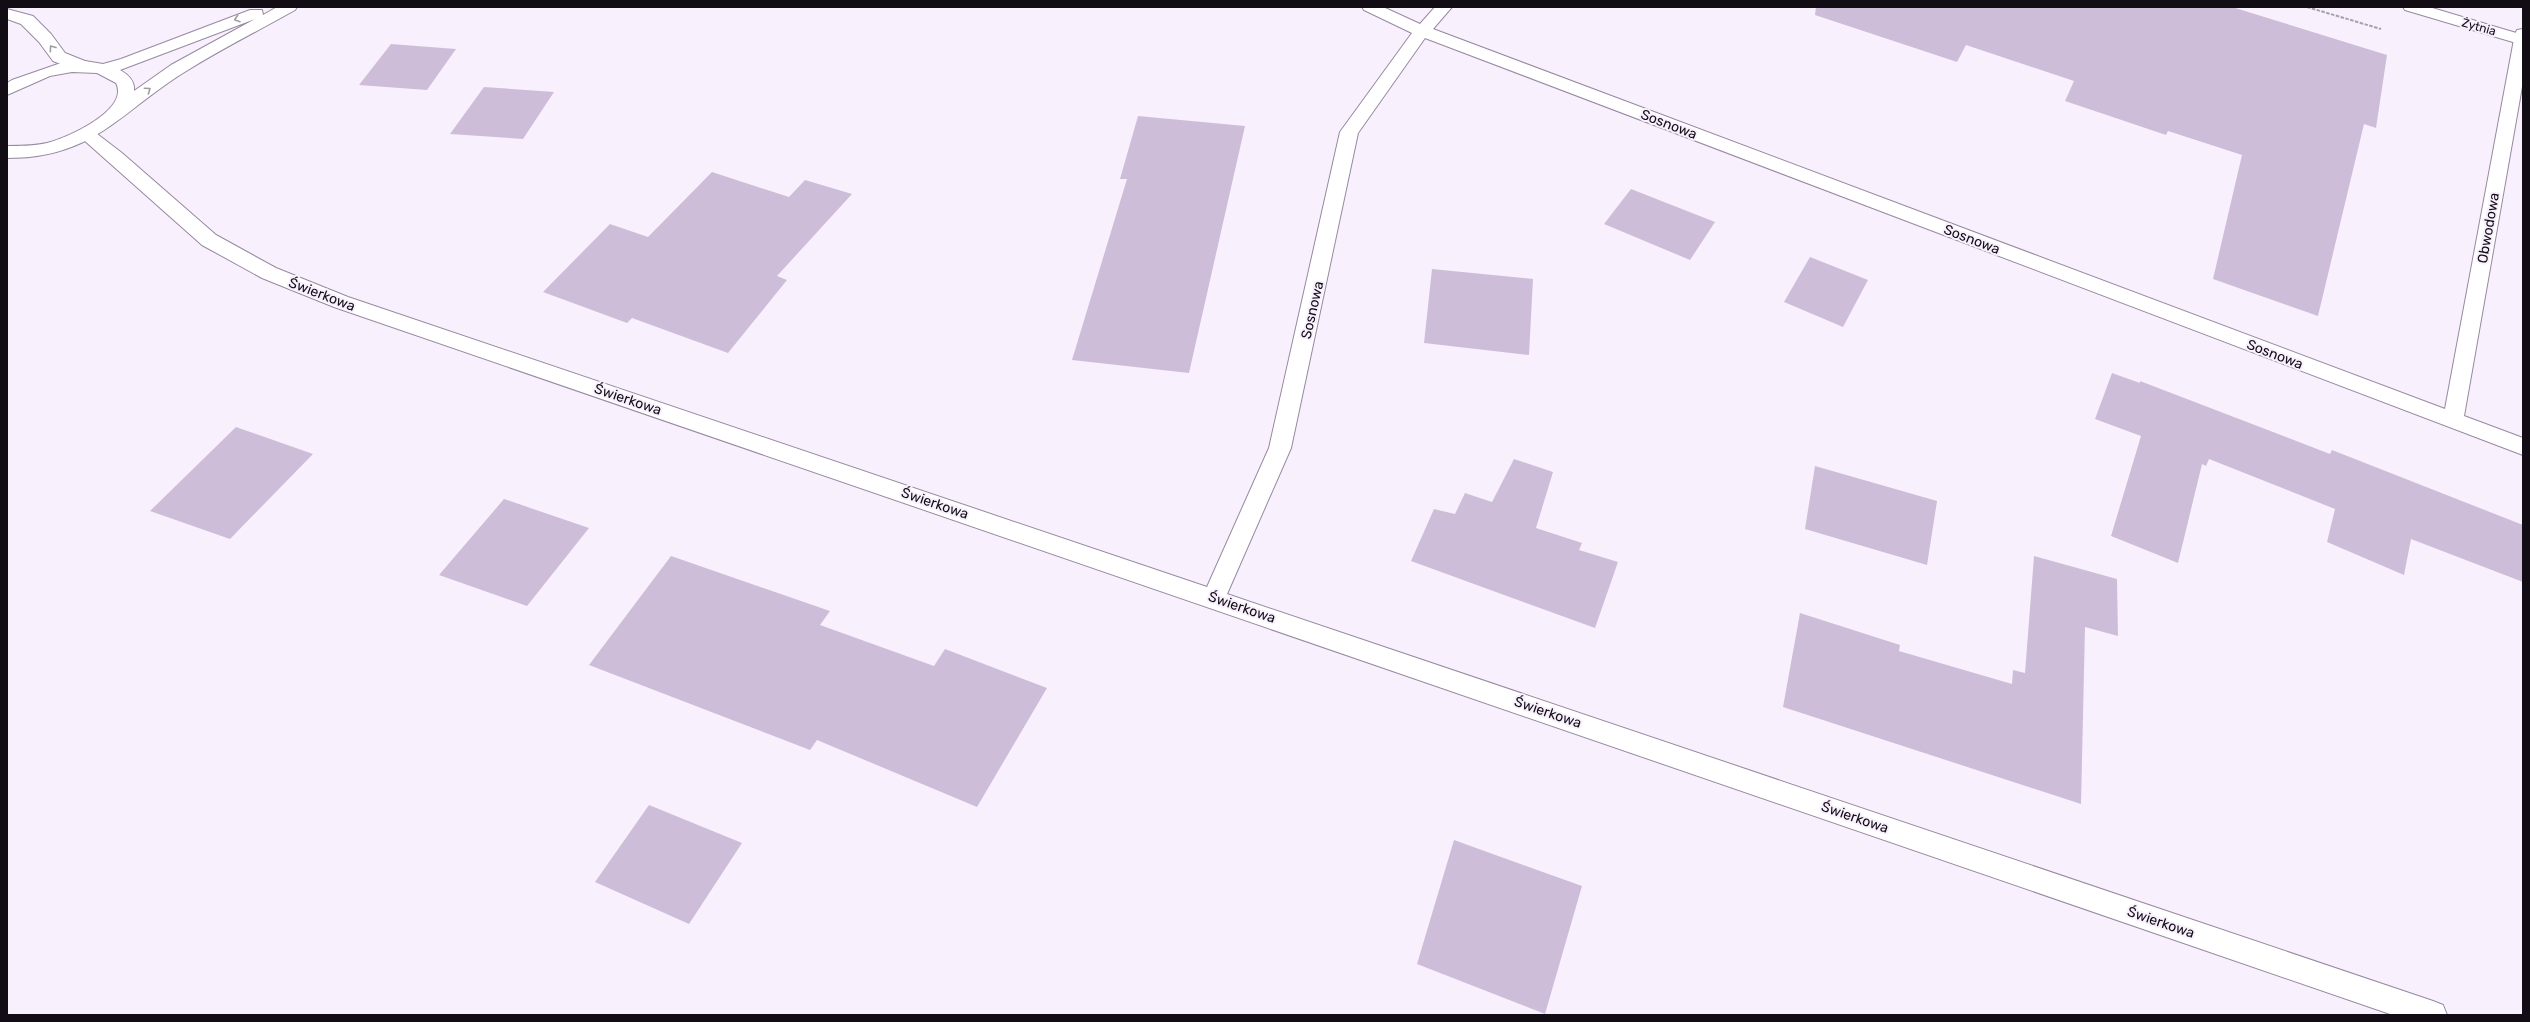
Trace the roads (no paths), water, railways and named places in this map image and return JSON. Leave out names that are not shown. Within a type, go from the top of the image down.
[{"type":"street","points":[[104,69],[127,63],[229,22],[274,7]]},
{"type":"street","points":[[7,159],[29,152],[54,148],[86,134],[100,126],[116,112],[177,69],[289,7]]},
{"type":"street","name":"Sosnowa","points":[[1370,7],[1422,31],[2523,447]]},
{"type":"street","name":"Sosnowa","points":[[1214,598],[1280,448],[1349,132],[1422,31],[1444,7]]},
{"type":"street","name":"Żytnia","points":[[2411,7],[2523,38]]},
{"type":"street","points":[[7,14],[27,20],[45,38],[59,57],[84,67]]},
{"type":"street","name":"Obwodowa","points":[[2453,421],[2523,38]]},
{"type":"street","points":[[7,90],[37,75],[61,69],[84,67],[104,69],[118,75],[126,85],[125,98],[116,112]]},
{"type":"street","name":"Świerkowa","points":[[86,134],[116,157],[209,240],[269,274],[349,304],[2433,1015]]},
{"type":"street","points":[[7,152],[29,152]]}]
